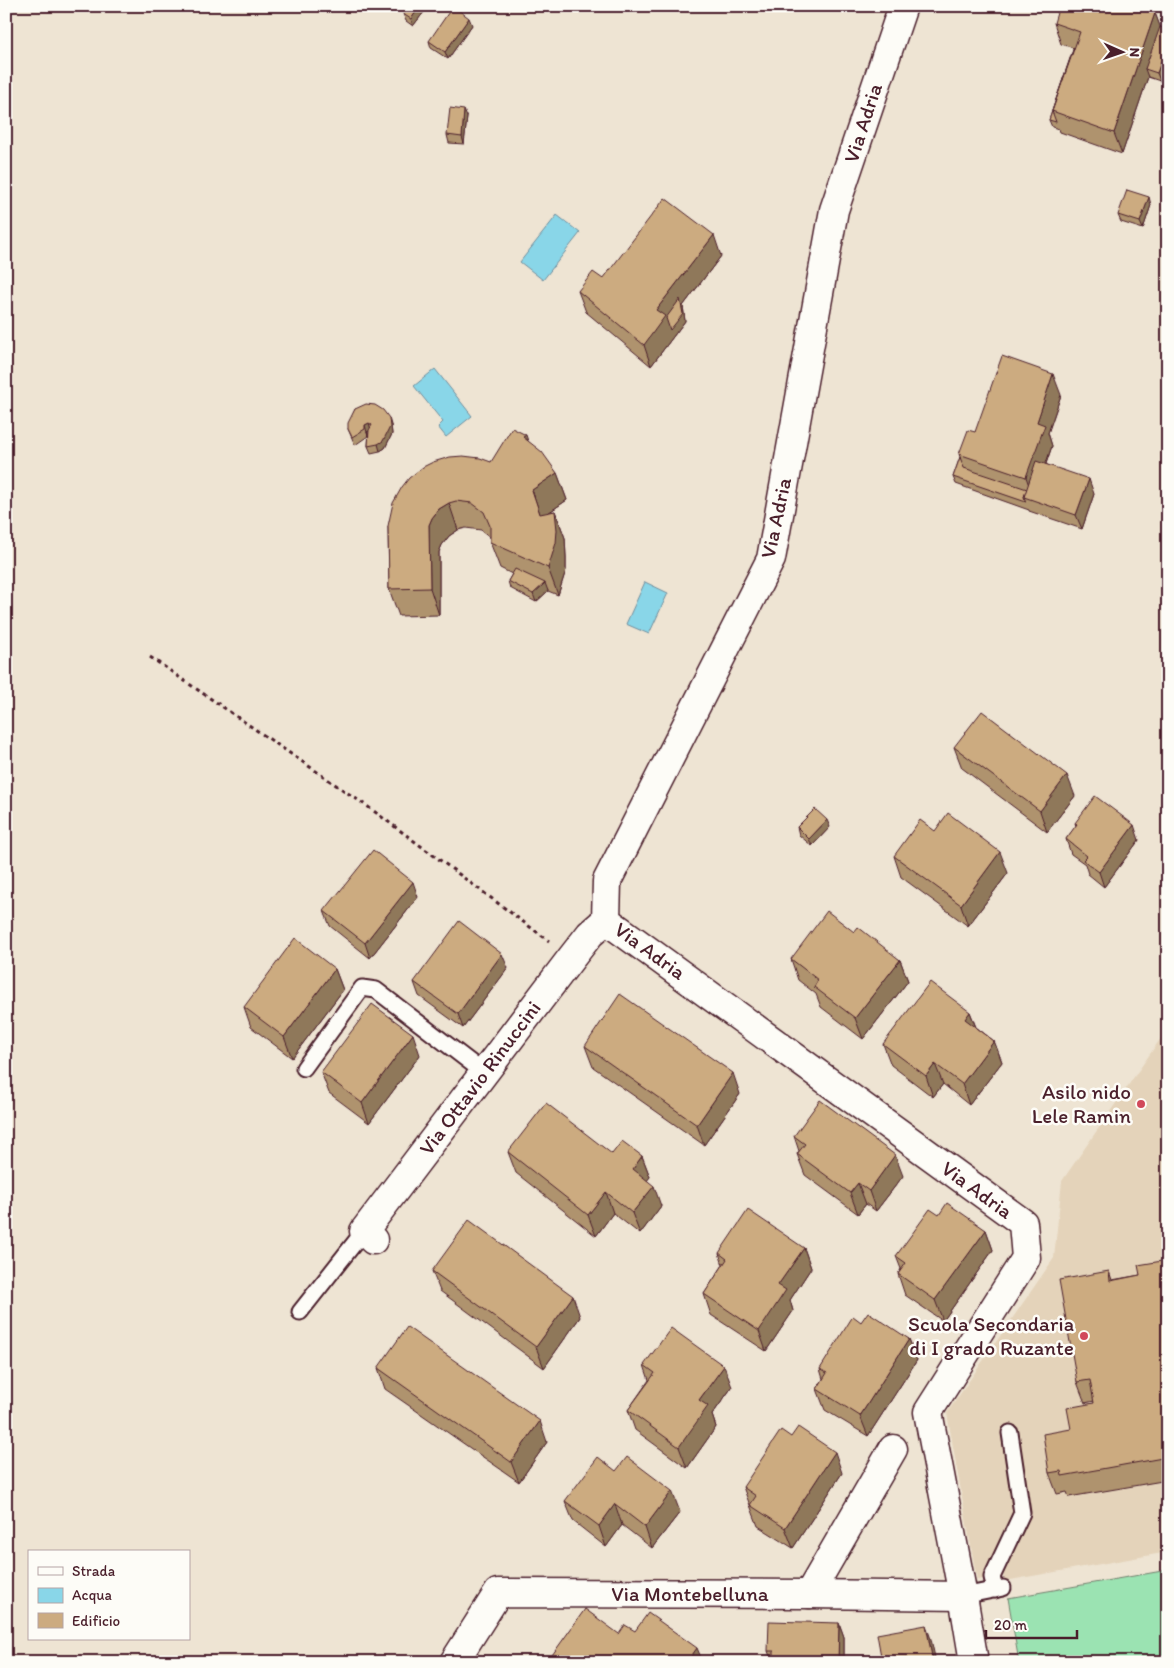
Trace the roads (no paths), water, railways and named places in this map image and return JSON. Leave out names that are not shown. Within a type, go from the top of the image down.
[{"type":"street","name":"Via Adria","points":[[903,6],[834,210],[771,559],[607,881],[606,920],[1024,1223],[1026,1258],[928,1412],[974,1662]]},
{"type":"street","name":"Via Ottavio Rinuccini","points":[[368,1235],[483,1072],[590,934],[606,920]]},
{"type":"street","points":[[809,1594],[894,1449]]},
{"type":"street","name":"Via Montebelluna","points":[[454,1662],[498,1593],[963,1596]]},
{"type":"lane","points":[[304,1068],[362,988],[376,990],[483,1072]]},
{"type":"lane","points":[[300,1312],[368,1235]]},
{"type":"lane","points":[[963,1596],[1000,1589],[992,1577],[1022,1513],[1010,1433]]},
{"type":"water","points":[[557,215],[580,233],[543,280],[520,262]]},
{"type":"water","points":[[435,369],[472,416],[446,437],[438,427],[443,422],[414,386]]},
{"type":"water","points":[[645,582],[668,593],[649,634],[626,624]]},
{"type":"place","name":"Asilo nido Lele Ramin","points":[[1141,1104]]},
{"type":"place","name":"Scuola Secondaria di I grado Ruzante","points":[[1084,1336]]}]
